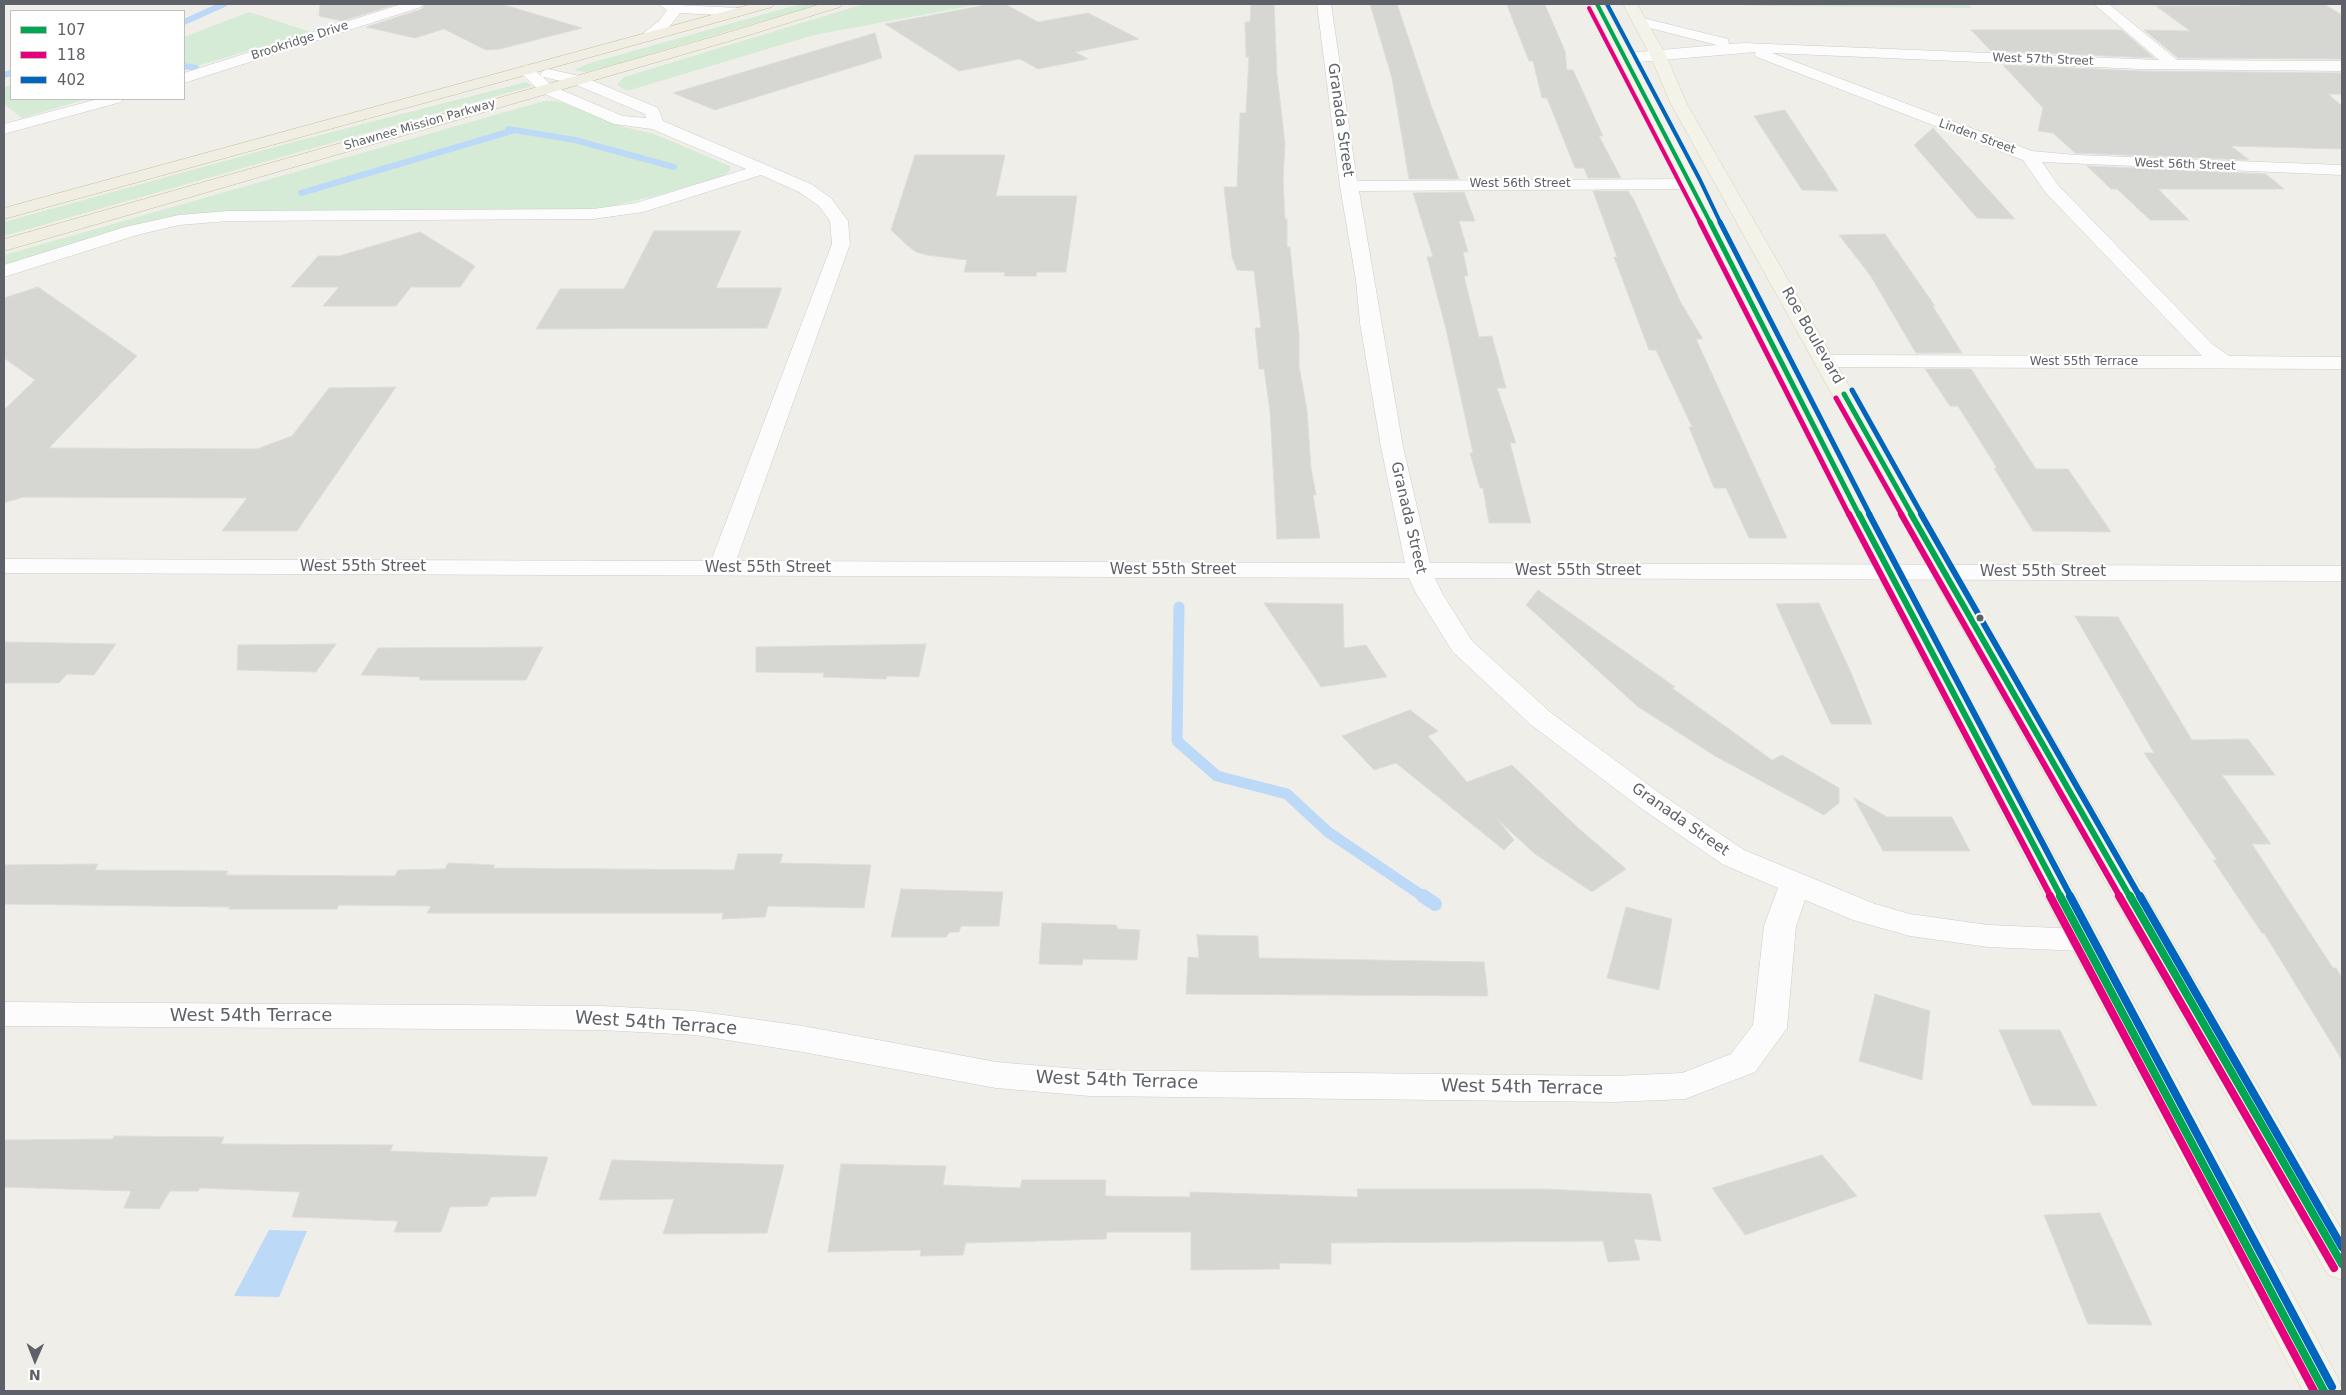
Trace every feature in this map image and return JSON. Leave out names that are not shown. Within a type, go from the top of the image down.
[{"type":"highway","name":"Shawnee Mission Parkway","points":[[4,214],[767,4]]},
{"type":"highway","name":"Shawnee Mission Parkway","points":[[4,245],[835,4]]},
{"type":"main road","points":[[1597,4],[1692,184],[1888,571],[2082,940],[2324,1391]]},
{"type":"main road","name":"Roe Boulevard","points":[[1635,12],[1658,55],[1680,104],[1943,572],[2342,1264]]},
{"type":"street","name":"Brookridge Drive","points":[[185,78],[416,4]]},
{"type":"street","name":"Granada Street","points":[[1324,4],[1349,186],[1390,437],[1419,571],[1429,593],[1462,646],[1540,718],[1648,799],[1734,857],[1795,884]]},
{"type":"street","points":[[2101,4],[2173,64]]},
{"type":"street","points":[[650,35],[664,24],[671,6],[739,12]]},
{"type":"street","name":"West 57th Street","points":[[1635,12],[1744,47]]},
{"type":"street","name":"West 57th Street","points":[[1627,58],[1744,47],[2173,64],[2342,66]]},
{"type":"street","name":"Linden Street","points":[[1744,47],[2029,156],[2065,203],[2198,341],[2224,363]]},
{"type":"street","points":[[1822,77],[1812,69],[1814,60],[1850,51]]},
{"type":"street","points":[[526,70],[578,80],[652,111],[655,124]]},
{"type":"street","points":[[526,70],[546,89],[620,121],[655,124],[805,188],[825,202],[840,221],[841,244],[721,568]]},
{"type":"street","points":[[4,130],[111,100]]},
{"type":"street","name":"West 56th Street","points":[[2029,156],[2342,170]]},
{"type":"street","points":[[4,271],[132,231],[179,220],[228,216],[593,214],[637,208],[763,169]]},
{"type":"street","points":[[2318,170],[2342,185]]},
{"type":"street","name":"West 56th Street","points":[[1349,186],[1692,184]]},
{"type":"street","name":"West 55th Terrace","points":[[1826,361],[2342,362]]},
{"type":"street","name":"West 55th Street","points":[[4,566],[2342,574]]},
{"type":"street","points":[[1795,884],[1864,912],[1910,925],[1988,936],[2082,940]]},
{"type":"street","name":"West 54th Terrace","points":[[4,1014],[602,1018],[696,1023],[803,1039],[996,1074],[1090,1083],[1614,1089],[1685,1086],[1743,1064],[1770,1028],[1780,926],[1795,884]]},
{"type":"green space","points":[[800,4],[821,4],[606,67],[585,72],[574,70],[587,64]]},
{"type":"green space","points":[[864,4],[981,4],[814,35],[627,91],[617,85],[624,77]]},
{"type":"green space","points":[[1707,4],[1968,4],[1972,8],[1767,6]]},
{"type":"green space","points":[[249,12],[311,32],[185,70],[185,37]]},
{"type":"green space","points":[[526,82],[532,86],[4,236],[4,222],[293,142]]},
{"type":"green space","points":[[10,85],[10,100],[84,100],[22,118],[4,104],[4,87]]},
{"type":"green space","points":[[544,101],[555,101],[573,106],[624,127],[654,134],[730,166],[730,171],[719,178],[603,208],[548,211],[236,211],[182,215],[153,221],[4,266],[4,255]]},
{"type":"water","points":[[269,1230],[307,1231],[279,1297],[234,1296]]},
{"type":"building","points":[[320,4],[397,4],[342,21],[319,16]]},
{"type":"building","points":[[425,4],[501,4],[582,28],[500,49],[486,50],[444,29],[415,38],[366,27],[422,9]]},
{"type":"building","points":[[991,4],[1005,4],[1038,22],[1088,13],[1139,39],[1075,52],[1088,59],[1038,69],[1020,59],[959,71],[885,24]]},
{"type":"building","points":[[1251,4],[1274,4],[1277,75],[1285,144],[1283,178],[1285,219],[1287,219],[1287,247],[1290,247],[1299,334],[1299,366],[1307,410],[1311,468],[1316,495],[1313,495],[1320,538],[1277,539],[1270,411],[1264,369],[1259,369],[1255,328],[1261,328],[1254,271],[1237,270],[1232,257],[1224,187],[1237,187],[1240,113],[1246,113],[1249,57],[1246,57],[1245,22],[1250,22]]},
{"type":"building","points":[[1370,4],[1397,4],[1432,108],[1459,179],[1409,179],[1392,78]]},
{"type":"building","points":[[2237,4],[2324,4],[2342,15],[2342,59],[2178,58],[2144,30],[2190,31],[2156,6],[2241,6]]},
{"type":"building","points":[[1507,5],[1545,5],[1565,51],[1567,70],[1573,70],[1603,136],[1599,136],[1621,178],[1588,178],[1584,168],[1575,168],[1547,98],[1542,98],[1533,61],[1529,61]]},
{"type":"building","points":[[1971,30],[2122,30],[2154,58],[1991,51]]},
{"type":"building","points":[[875,33],[882,58],[715,110],[673,93]]},
{"type":"building","points":[[2003,65],[2141,71],[2342,73],[2342,94],[2328,94],[2342,106],[2342,149],[2231,146],[2249,160],[2075,153],[2053,133],[2038,131],[2043,108]]},
{"type":"building","points":[[1785,110],[1838,191],[1802,190],[1754,116]]},
{"type":"building","points":[[1933,128],[2015,219],[1977,218],[1914,145]]},
{"type":"building","points":[[915,155],[1005,155],[996,196],[1077,196],[1066,272],[1037,272],[1036,276],[1004,276],[1005,272],[964,272],[967,260],[927,255],[916,252],[908,246],[891,230]]},
{"type":"building","points":[[2087,166],[2266,174],[2284,189],[2158,189],[2189,220],[2150,220],[2117,189],[2111,189]]},
{"type":"building","points":[[1593,191],[1628,191],[1634,200],[1681,303],[1703,339],[1696,339],[1787,538],[1749,538],[1726,488],[1714,488],[1689,427],[1692,427],[1656,350],[1649,350],[1614,257],[1617,257]]},
{"type":"building","points":[[1464,192],[1475,221],[1459,221],[1468,252],[1463,252],[1468,276],[1464,276],[1479,337],[1492,336],[1506,388],[1497,388],[1516,443],[1510,443],[1531,523],[1489,523],[1483,488],[1480,488],[1470,453],[1473,453],[1446,329],[1427,257],[1433,257],[1413,193]]},
{"type":"building","points":[[654,231],[741,231],[716,288],[782,288],[767,328],[536,329],[560,289],[624,289]]},
{"type":"building","points":[[420,232],[475,266],[460,287],[411,287],[396,306],[323,306],[339,287],[291,287],[318,256],[339,256]]},
{"type":"building","points":[[1885,234],[1935,306],[1932,305],[1962,353],[1916,353],[1870,275],[1839,235]]},
{"type":"building","points":[[38,287],[137,356],[49,448],[257,449],[292,436],[329,388],[396,387],[297,531],[222,531],[247,498],[23,497],[4,503],[4,410],[35,380],[4,358],[4,298]]},
{"type":"building","points":[[1925,369],[1971,369],[2036,469],[2068,469],[2111,532],[2033,531],[1994,468],[1997,468],[1958,406],[1950,406]]},
{"type":"building","points":[[1538,590],[1675,687],[1672,688],[1772,760],[1782,755],[1839,788],[1839,803],[1824,815],[1715,756],[1637,706],[1526,605]]},
{"type":"building","points":[[1264,603],[1343,604],[1344,648],[1366,645],[1387,677],[1321,687]]},
{"type":"building","points":[[1819,603],[1872,724],[1831,724],[1776,604]]},
{"type":"building","points":[[2075,616],[2118,617],[2192,740],[2248,739],[2275,775],[2222,775],[2271,844],[2252,844],[2333,968],[2336,968],[2342,978],[2342,1060],[2264,933],[2262,933],[2213,860],[2217,860],[2144,753],[2154,753]]},
{"type":"building","points":[[4,642],[116,644],[94,675],[67,674],[59,683],[4,683]]},
{"type":"building","points":[[336,644],[316,672],[237,670],[238,645]]},
{"type":"building","points":[[926,644],[919,677],[887,676],[886,679],[823,677],[824,673],[756,672],[756,647]]},
{"type":"building","points":[[543,647],[526,680],[419,680],[420,677],[361,675],[378,648]]},
{"type":"building","points":[[1410,710],[1438,731],[1428,736],[1467,782],[1512,765],[1577,827],[1626,869],[1592,892],[1535,854],[1497,819],[1514,840],[1504,850],[1396,763],[1374,770],[1342,736]]},
{"type":"building","points":[[1854,798],[1887,817],[1952,817],[1970,851],[1883,851]]},
{"type":"building","points":[[738,854],[783,854],[780,863],[871,865],[864,908],[768,906],[765,917],[722,919],[723,913],[427,913],[431,906],[339,905],[337,909],[228,909],[230,907],[4,904],[4,865],[98,864],[95,870],[228,871],[226,875],[395,876],[398,870],[445,869],[448,863],[495,865],[493,868],[734,870]]},
{"type":"building","points":[[901,889],[1003,892],[999,926],[961,926],[959,932],[950,932],[946,937],[891,937]]},
{"type":"building","points":[[1626,907],[1672,919],[1659,990],[1607,978]]},
{"type":"building","points":[[1042,923],[1116,925],[1118,929],[1140,930],[1137,960],[1083,959],[1082,965],[1039,964]]},
{"type":"building","points":[[1197,935],[1258,936],[1259,958],[1484,962],[1488,996],[1186,994],[1188,957],[1199,958]]},
{"type":"building","points":[[1875,994],[1930,1011],[1922,1080],[1859,1061]]},
{"type":"building","points":[[1999,1030],[2060,1030],[2097,1106],[2032,1105]]},
{"type":"building","points":[[114,1136],[224,1137],[221,1144],[393,1145],[390,1151],[548,1157],[536,1196],[491,1197],[487,1206],[450,1207],[441,1232],[394,1232],[398,1221],[292,1217],[300,1192],[200,1188],[198,1191],[170,1191],[159,1209],[124,1208],[131,1191],[4,1187],[4,1140],[113,1139]]},
{"type":"building","points":[[1822,1155],[1857,1196],[1745,1235],[1712,1188]]},
{"type":"building","points":[[612,1160],[784,1165],[767,1233],[663,1234],[674,1199],[599,1200]]},
{"type":"building","points":[[841,1164],[946,1166],[943,1185],[1020,1188],[1022,1180],[1106,1180],[1105,1196],[1190,1197],[1190,1192],[1358,1197],[1357,1189],[1543,1189],[1651,1194],[1661,1241],[1634,1239],[1640,1260],[1608,1262],[1603,1241],[1331,1243],[1331,1264],[1279,1263],[1280,1269],[1191,1270],[1191,1232],[1107,1232],[1106,1239],[966,1243],[963,1255],[920,1256],[921,1250],[828,1252]]},
{"type":"building","points":[[2100,1213],[2152,1325],[2088,1324],[2044,1215]]},
{"type":"waterway","points":[[185,22],[224,4]]},
{"type":"waterway","points":[[185,66],[196,68]]},
{"type":"waterway","points":[[4,75],[10,73]]},
{"type":"waterway","points":[[508,129],[515,130]]},
{"type":"waterway","points":[[301,193],[515,130]]},
{"type":"waterway","points":[[515,130],[575,140],[674,167]]},
{"type":"waterway","points":[[1179,607],[1177,741],[1217,776],[1287,794],[1328,832],[1424,897]]},
{"type":"waterway","points":[[1423,896],[1435,904]]},
{"type":"transit line","name":"107","points":[[1597,4],[1692,184],[1728,260],[1903,600],[2324,1391]]},
{"type":"transit line","name":"402","points":[[1607,4],[1700,180],[1736,256],[1911,596],[2332,1387]]},
{"type":"transit line","name":"118","points":[[1589,8],[1684,188],[1720,264],[1895,604],[2314,1391]]},
{"type":"transit line","name":"402","points":[[1852,390],[1967,596],[2342,1247]]},
{"type":"transit line","name":"107","points":[[1844,394],[1959,600],[2342,1264]]},
{"type":"transit line","name":"118","points":[[1836,398],[1951,604],[2334,1268]]}]
